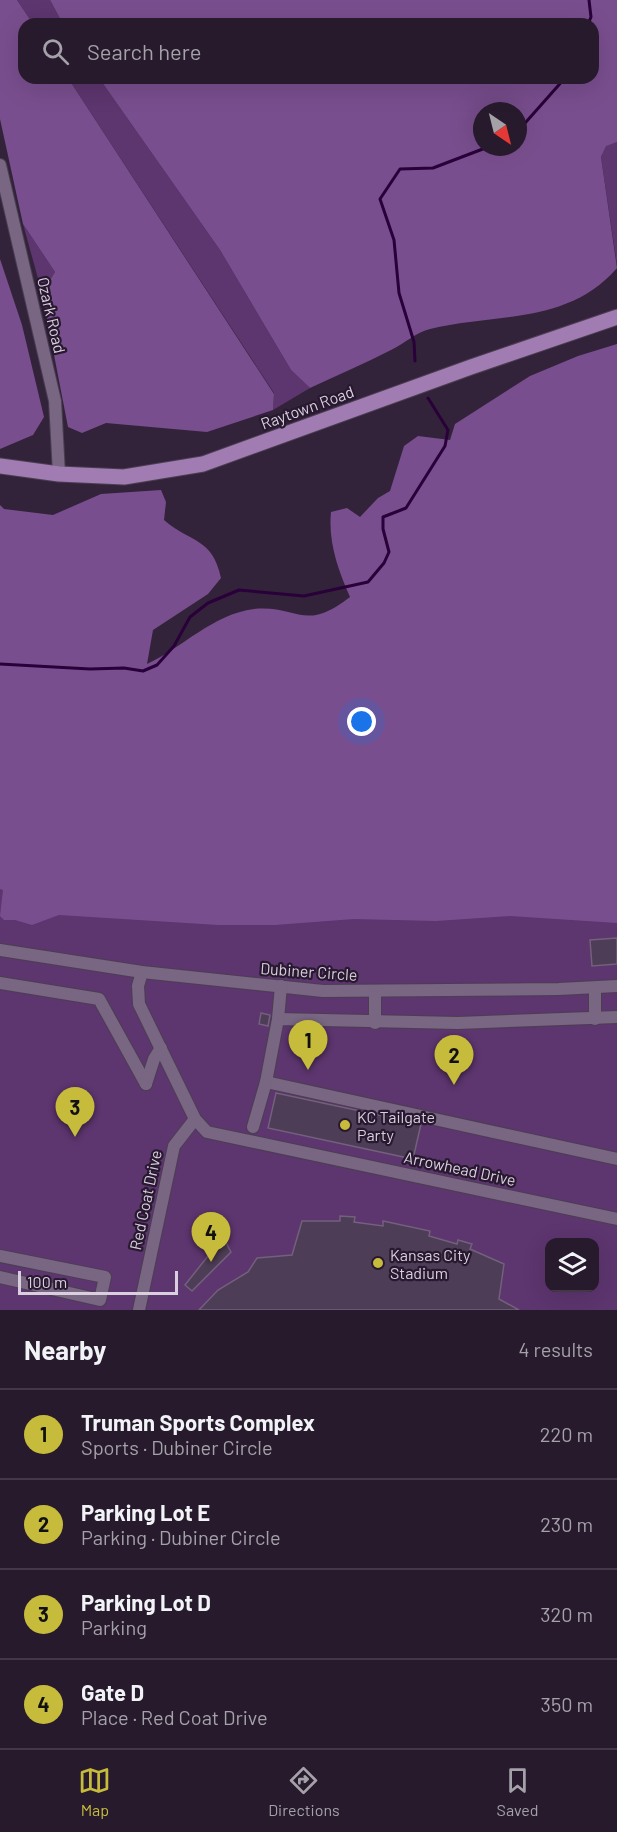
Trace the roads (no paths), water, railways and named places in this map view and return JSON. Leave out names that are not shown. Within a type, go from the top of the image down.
[{"type":"main road","name":"Raytown Road","points":[[0,466],[59,474],[124,477],[202,464],[617,317]]},
{"type":"street","name":"Ozark Road","points":[[0,165],[55,400],[59,437],[59,474]]},
{"type":"street","name":"Dubiner Circle","points":[[0,951],[142,972],[323,991],[617,986]]},
{"type":"street","points":[[142,972],[138,987],[139,1004],[195,1119]]},
{"type":"street","points":[[0,983],[99,999],[146,1084],[154,1059],[161,1048]]},
{"type":"street","points":[[254,1127],[279,1019],[281,986]]},
{"type":"street","points":[[595,988],[595,1019]]},
{"type":"street","points":[[375,991],[375,1023]]},
{"type":"street","points":[[279,1019],[375,1023],[489,1023],[617,1017]]},
{"type":"street","points":[[266,1082],[617,1159]]},
{"type":"street","name":"Arrowhead Drive","points":[[195,1119],[207,1132],[617,1219]]},
{"type":"street","name":"Red Coat Drive","points":[[138,1310],[174,1146],[195,1119]]},
{"type":"street","points":[[0,1256],[105,1277],[100,1300],[0,1277]]},
{"type":"street","points":[[71,1293],[76,1271]]},
{"type":"waterway","points":[[589,0],[591,18]]},
{"type":"waterway","points":[[527,121],[560,84]]},
{"type":"waterway","points":[[415,361],[414,342],[399,293],[394,240],[380,199],[400,169],[433,168],[473,153]]},
{"type":"waterway","points":[[0,664],[90,669],[124,668],[143,671],[157,665],[174,646],[190,617],[208,603],[239,590],[304,596],[368,582],[384,563],[389,552],[383,529],[383,517],[406,508],[445,446],[448,430],[428,398]]},
{"type":"place","name":"Truman Sports Complex","points":[[308,1070]]},
{"type":"place","name":"Parking Lot E","points":[[454,1085]]},
{"type":"place","name":"KC Tailgate Party","points":[[345,1125]]},
{"type":"place","name":"Parking Lot D","points":[[75,1137]]},
{"type":"place","name":"Gate D","points":[[211,1262]]},
{"type":"place","name":"Kansas City Stadium","points":[[378,1263]]}]
